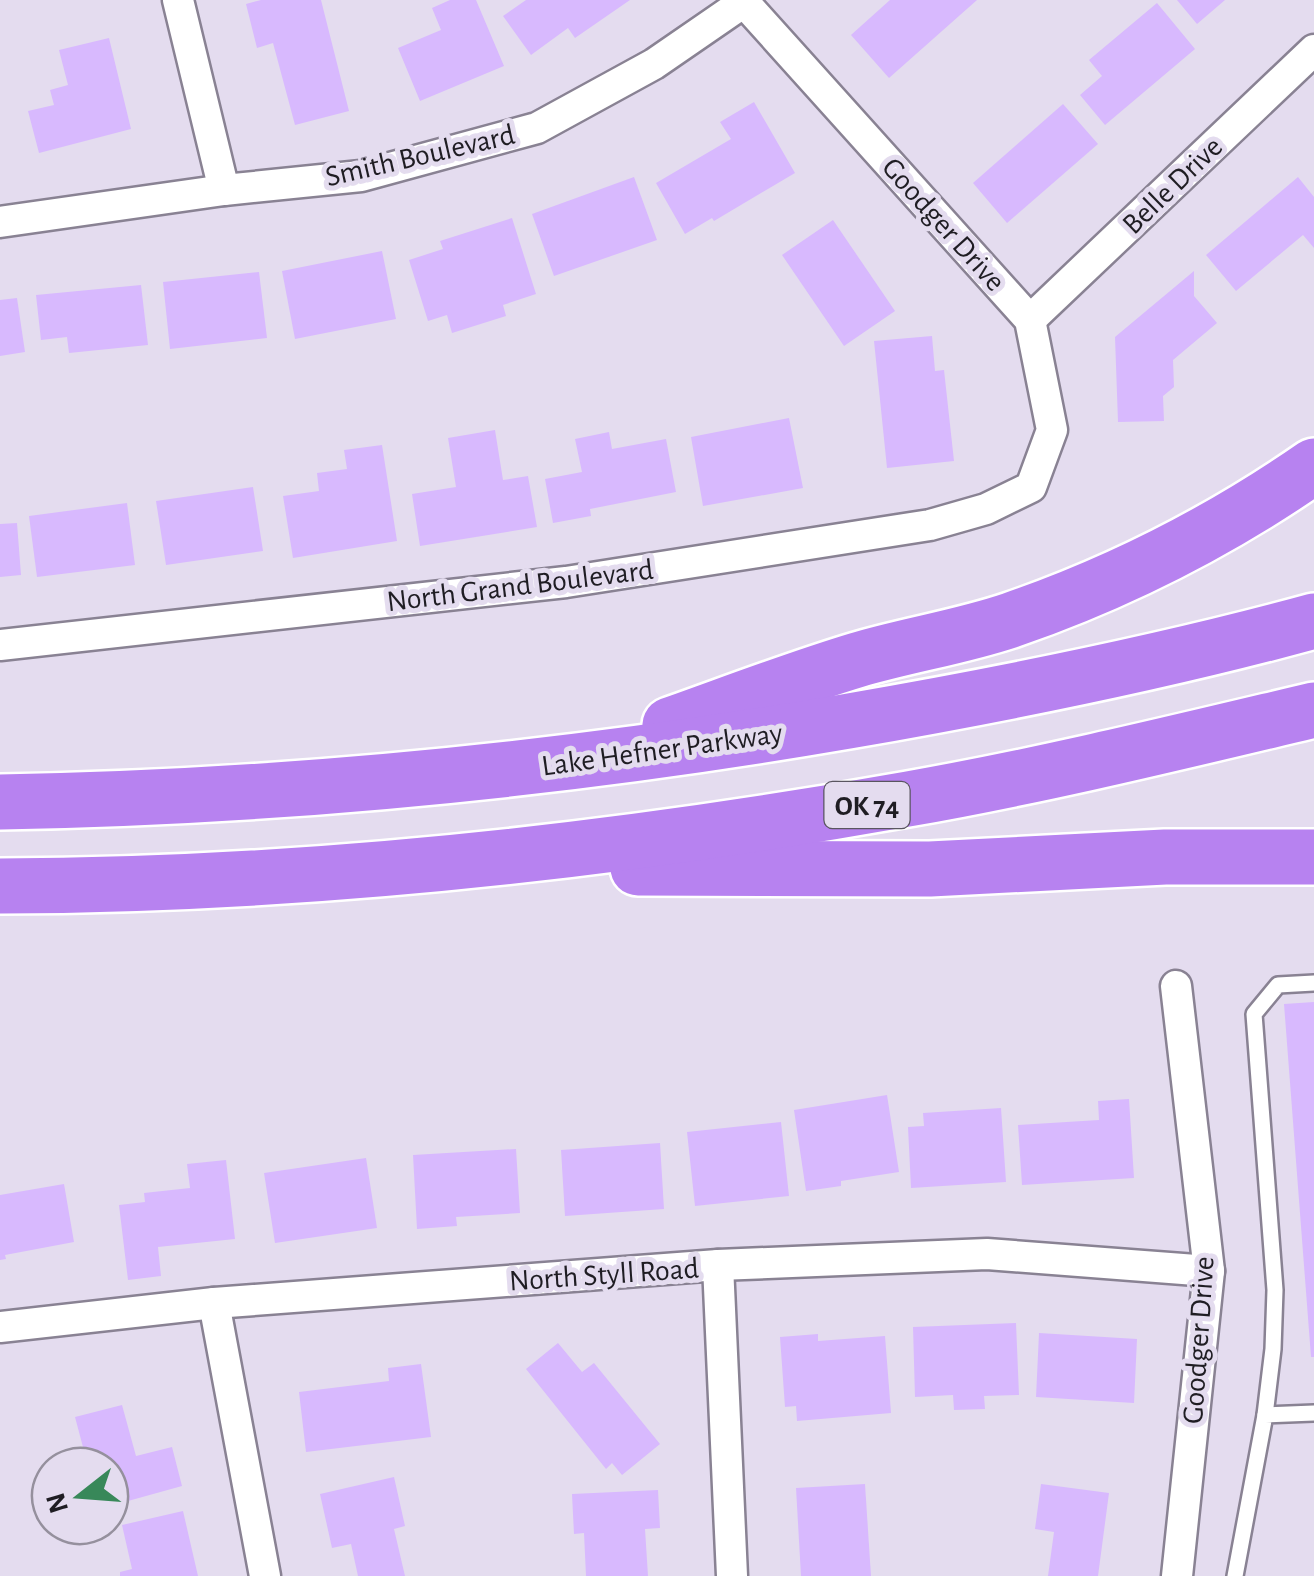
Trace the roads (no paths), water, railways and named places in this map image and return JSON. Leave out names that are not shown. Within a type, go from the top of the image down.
[{"type":"highway","points":[[554,765],[856,660],[1008,621],[1098,587],[1243,515],[1314,466]]},
{"type":"highway","name":"Lake Hefner Parkway","points":[[0,802],[291,789],[554,765],[727,742],[989,697],[1314,620]]},
{"type":"highway","name":"OK 74","points":[[0,886],[99,886],[415,867],[616,844],[909,799],[1130,754],[1314,710]]},
{"type":"highway","points":[[415,867],[930,869],[1165,857],[1314,857]]},
{"type":"street","points":[[178,0],[224,190]]},
{"type":"street","name":"Smith Boulevard","points":[[0,222],[224,190],[361,176],[537,128],[654,64],[744,1]]},
{"type":"street","name":"Goodger Drive","points":[[744,1],[1030,320]]},
{"type":"street","name":"Belle Drive","points":[[1030,320],[1314,50]]},
{"type":"street","name":"North Grand Boulevard","points":[[0,645],[566,582],[930,525],[986,509],[1031,486],[1052,430],[1030,320]]},
{"type":"street","name":"Goodger Drive","points":[[1176,986],[1209,1271],[1177,1576]]},
{"type":"street","name":"North Styll Road","points":[[0,1326],[214,1303],[718,1265],[988,1254],[1209,1271]]},
{"type":"street","points":[[718,1265],[732,1576]]},
{"type":"street","points":[[214,1303],[265,1576]]},
{"type":"lane","points":[[1234,1576],[1265,1416],[1273,1349],[1275,1290],[1254,1014],[1278,986],[1314,983]]},
{"type":"lane","points":[[1265,1416],[1314,1413]]}]
